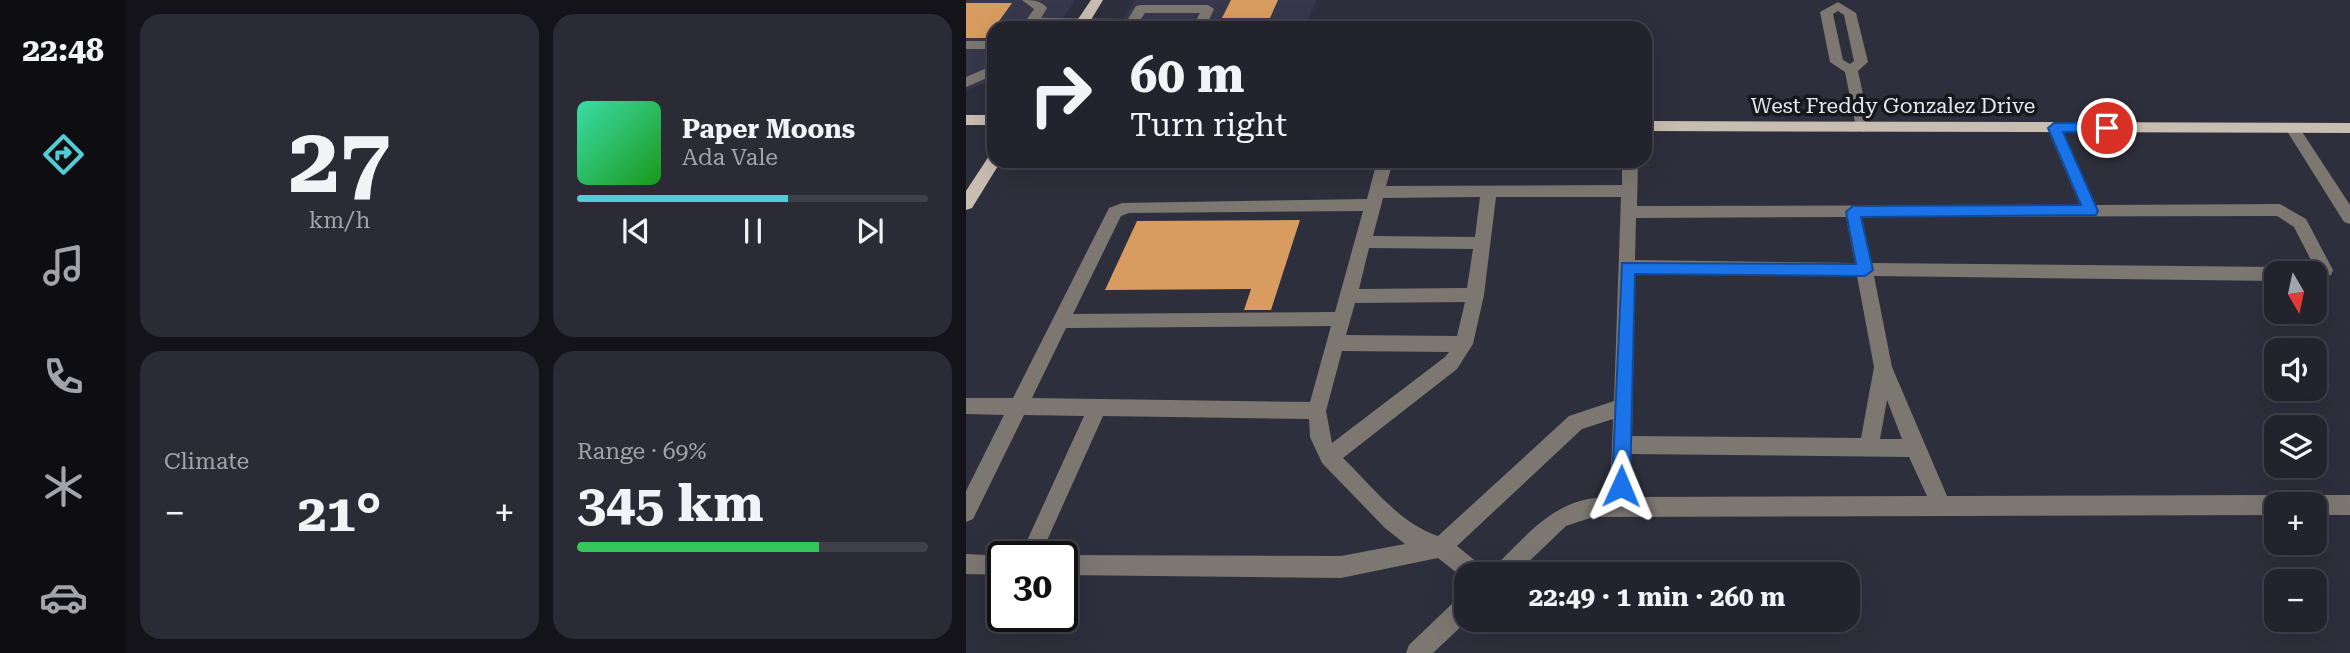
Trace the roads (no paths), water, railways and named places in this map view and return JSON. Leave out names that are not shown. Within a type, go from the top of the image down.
[{"type":"main road","points":[[1083,21],[1097,0]]},
{"type":"main road","points":[[966,120],[987,120]]},
{"type":"main road","name":"West Freddy Gonzalez Drive","points":[[1652,126],[2350,128]]},
{"type":"main road","points":[[966,204],[989,168]]},
{"type":"street","points":[[1028,0],[1041,8],[1032,21]]},
{"type":"street","points":[[1837,3],[1850,13],[1861,62],[1851,70],[1836,62],[1826,12],[1837,3]]},
{"type":"street","points":[[1136,21],[1141,9],[1208,9],[1197,21]]},
{"type":"street","points":[[966,45],[987,45]]},
{"type":"street","points":[[1851,70],[1863,127]]},
{"type":"street","points":[[966,82],[987,73]]},
{"type":"street","points":[[2054,128],[2091,211]]},
{"type":"street","points":[[2292,128],[2350,218]]},
{"type":"street","points":[[1383,168],[1338,343],[1317,411],[1320,437],[1329,457],[1392,521],[1414,538],[1441,547],[1460,562]]},
{"type":"street","points":[[1620,507],[1630,168]]},
{"type":"street","points":[[966,512],[1111,218],[1120,209],[1489,192],[1629,191]]},
{"type":"street","points":[[1329,457],[1451,363],[1464,344],[1475,295],[1489,192]]},
{"type":"street","points":[[1628,212],[2280,210],[2300,223],[2320,261]]},
{"type":"street","points":[[1853,212],[1883,367],[1941,506]]},
{"type":"street","points":[[1364,242],[1482,243]]},
{"type":"street","points":[[1627,268],[2264,274]]},
{"type":"street","points":[[1350,296],[1475,295]]},
{"type":"street","points":[[1060,321],[1344,319]]},
{"type":"street","points":[[1338,343],[1464,344]]},
{"type":"street","points":[[1869,447],[1883,367]]},
{"type":"street","points":[[966,406],[1317,411]]},
{"type":"street","points":[[1078,565],[1341,566],[1441,547],[1576,422],[1623,407]]},
{"type":"street","points":[[1037,541],[1097,409]]},
{"type":"street","points":[[1622,445],[1915,447]]},
{"type":"street","points":[[1513,562],[1560,517],[1593,507],[2264,505]]},
{"type":"street","points":[[2327,505],[2350,505]]},
{"type":"street","points":[[966,564],[987,565]]},
{"type":"street","points":[[1417,653],[1454,618]]}]
